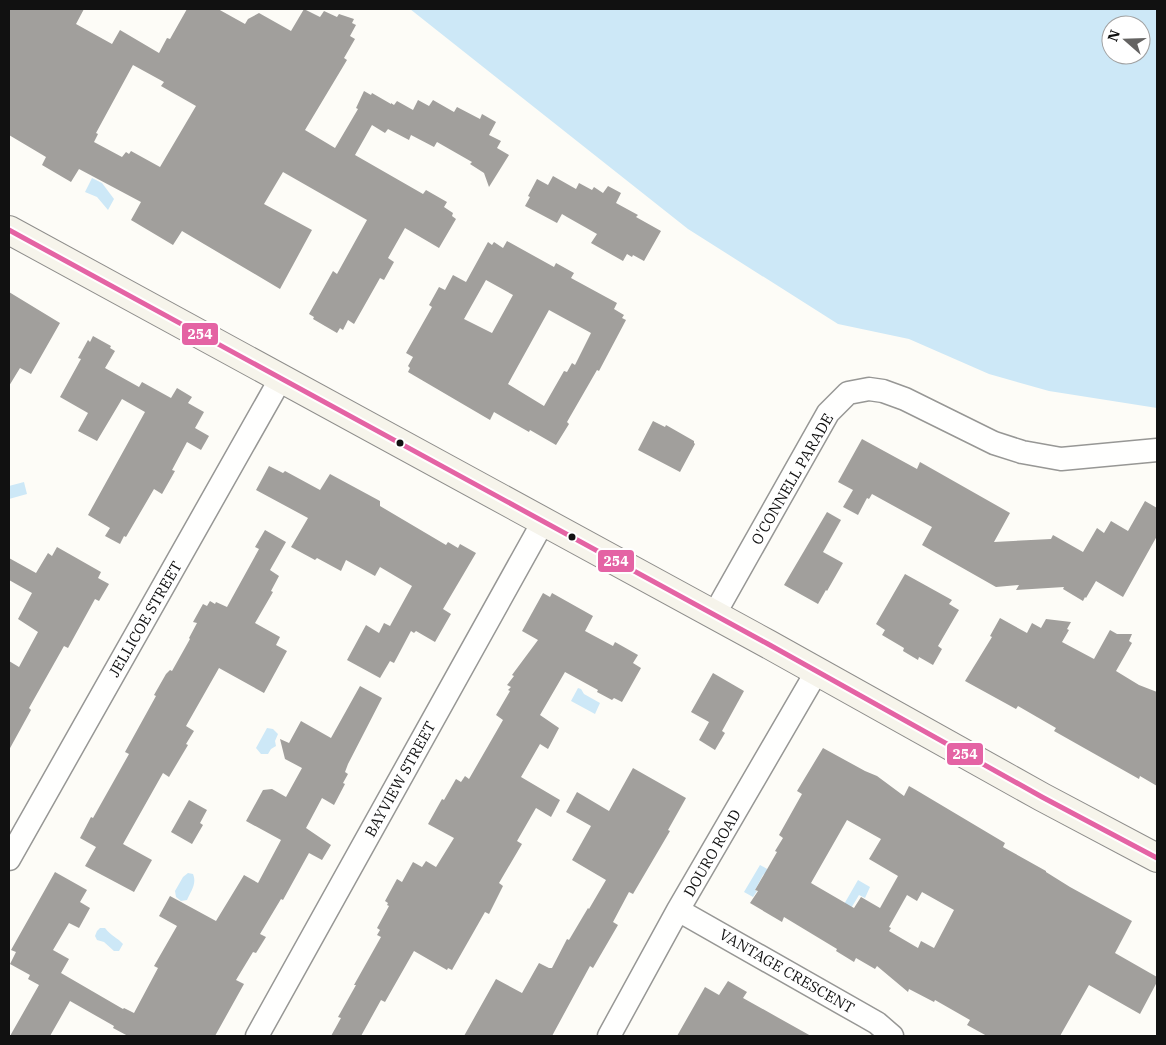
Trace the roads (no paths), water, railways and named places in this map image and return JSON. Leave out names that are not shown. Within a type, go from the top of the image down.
[{"type":"main road","points":[[9,230],[714,614],[1042,797],[1157,858]]},
{"type":"street","name":"JELLICOE STREET","points":[[9,859],[281,378]]},
{"type":"street","name":"O'CONNELL PARADE","points":[[714,614],[828,413],[848,393],[869,389],[883,391],[905,399],[994,443],[1022,452],[1061,459],[1157,450]]},
{"type":"street","name":"BAYVIEW STREET","points":[[257,1036],[543,522]]},
{"type":"street","name":"DOURO ROAD","points":[[609,1036],[678,910],[817,671]]},
{"type":"street","name":"VANTAGE CRESCENT","points":[[678,910],[863,1014],[892,1036]]},
{"type":"water","points":[[410,9],[1157,9],[1157,408],[1049,391],[989,374],[909,339],[838,324],[688,229]]},
{"type":"water","points":[[92,178],[102,183],[114,199],[108,210],[97,197],[85,192]]},
{"type":"water","points":[[24,482],[27,494],[9,499],[9,486]]},
{"type":"water","points":[[578,688],[584,694],[600,703],[595,714],[571,701]]},
{"type":"water","points":[[267,728],[273,729],[278,734],[275,741],[276,746],[268,754],[261,754],[256,748]]},
{"type":"water","points":[[760,865],[769,870],[763,875],[753,897],[744,892]]},
{"type":"water","points":[[188,873],[193,874],[194,884],[187,900],[181,901],[176,897],[175,891],[183,877]]},
{"type":"water","points":[[858,880],[870,887],[865,898],[859,895],[850,910],[843,906]]},
{"type":"water","points":[[100,928],[105,928],[123,944],[119,951],[114,951],[104,942],[97,940],[95,936]]}]
